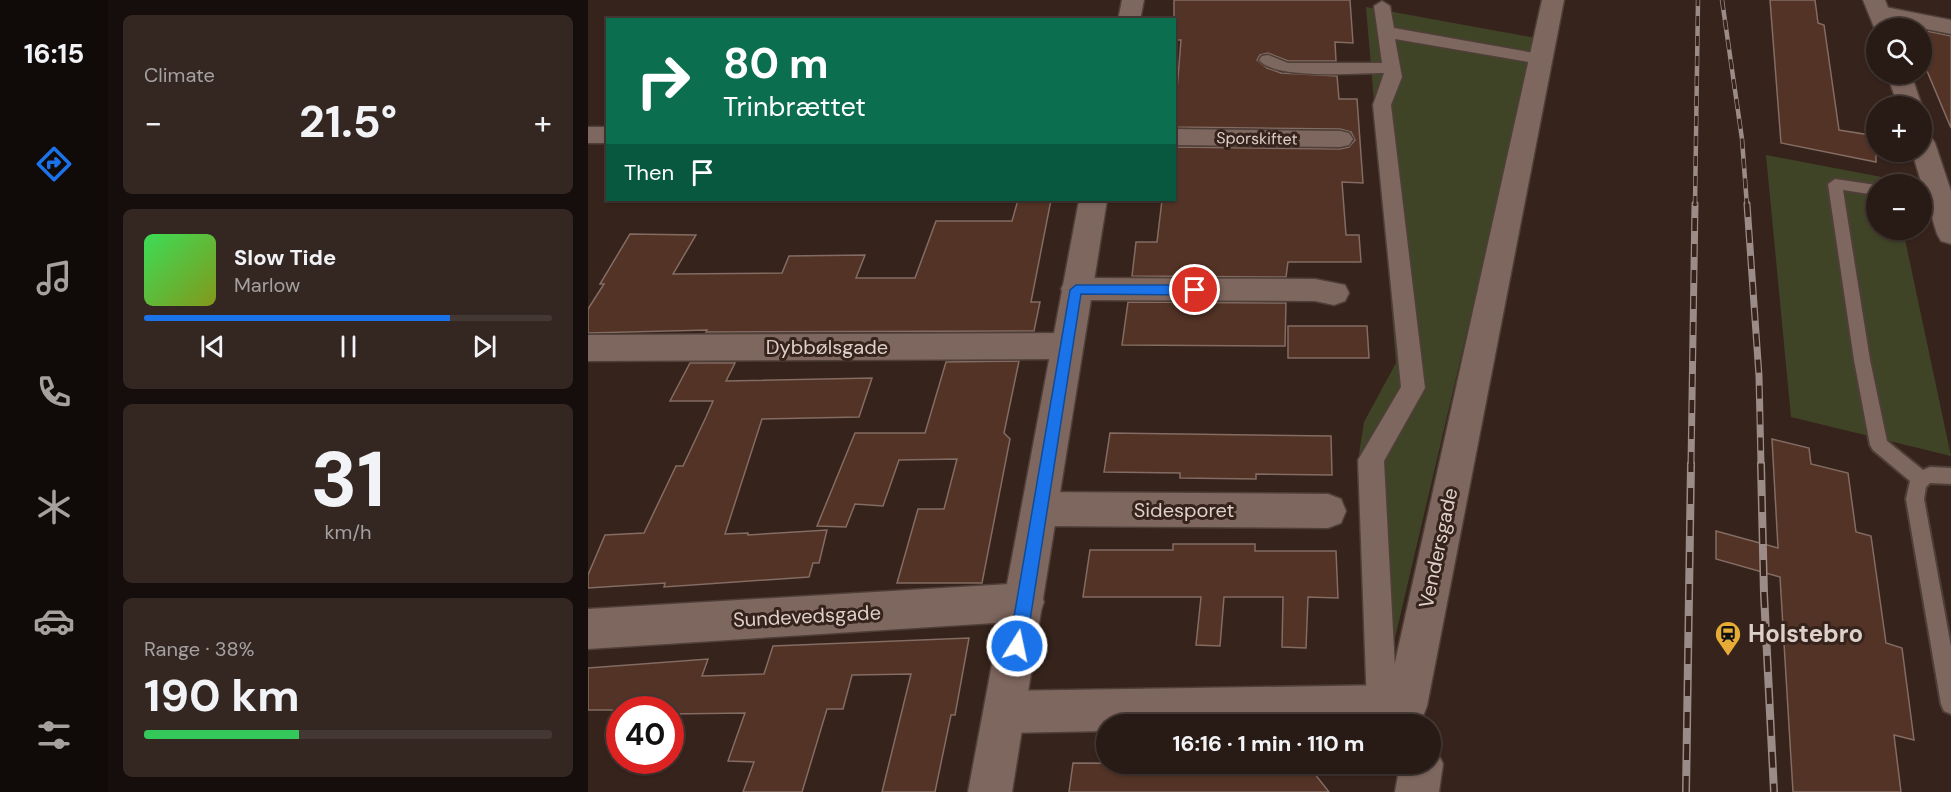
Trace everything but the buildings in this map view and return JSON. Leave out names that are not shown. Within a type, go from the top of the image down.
[{"type":"street","points":[[1129,18],[1133,0]]},
{"type":"street","name":"Vendersgade","points":[[1400,712],[1553,0]]},
{"type":"street","points":[[1006,712],[1400,712],[1371,460],[1413,388],[1382,105],[1393,77],[1382,6]]},
{"type":"street","points":[[1880,14],[1951,27]]},
{"type":"street","points":[[1386,32],[1540,59]]},
{"type":"street","points":[[1268,60],[1285,68],[1392,69]]},
{"type":"street","points":[[588,135],[606,135]]},
{"type":"street","name":"Sporskiftet","points":[[1176,137],[1340,139]]},
{"type":"street","points":[[990,792],[1025,602],[1065,346],[1093,201]]},
{"type":"street","points":[[1932,201],[1951,234]]},
{"type":"street","points":[[1076,290],[1315,290],[1334,293]]},
{"type":"street","name":"Dybbølsgade","points":[[588,348],[1065,346]]},
{"type":"street","name":"Sidesporet","points":[[1040,509],[1328,511]]},
{"type":"street","name":"Sundevedsgade","points":[[588,629],[1025,602]]},
{"type":"street","points":[[1417,792],[1420,774]]},
{"type":"lane","points":[[1866,189],[1835,184],[1862,360],[1879,445],[1921,479]]},
{"type":"lane","points":[[1951,476],[1933,475],[1921,479],[1915,486],[1915,499],[1951,704]]},
{"type":"green space","points":[[1366,7],[1536,38],[1394,642],[1371,665],[1359,454],[1364,422],[1396,363]]},
{"type":"green space","points":[[1766,155],[1866,174],[1866,240],[1905,240],[1951,456],[1791,417]]},
{"type":"railway","points":[[1695,206],[1698,0]]},
{"type":"railway","points":[[1722,0],[1742,139],[1747,206]]},
{"type":"railway","points":[[1691,465],[1695,204]]},
{"type":"railway","points":[[1747,204],[1759,376],[1761,465]]},
{"type":"railway","points":[[1686,792],[1691,464]]},
{"type":"railway","points":[[1761,464],[1764,594],[1774,792]]},
{"type":"place","name":"Holstebro","points":[[1728,657]]},
{"type":"route","points":[[1017,646],[1076,290],[1195,290]]}]
